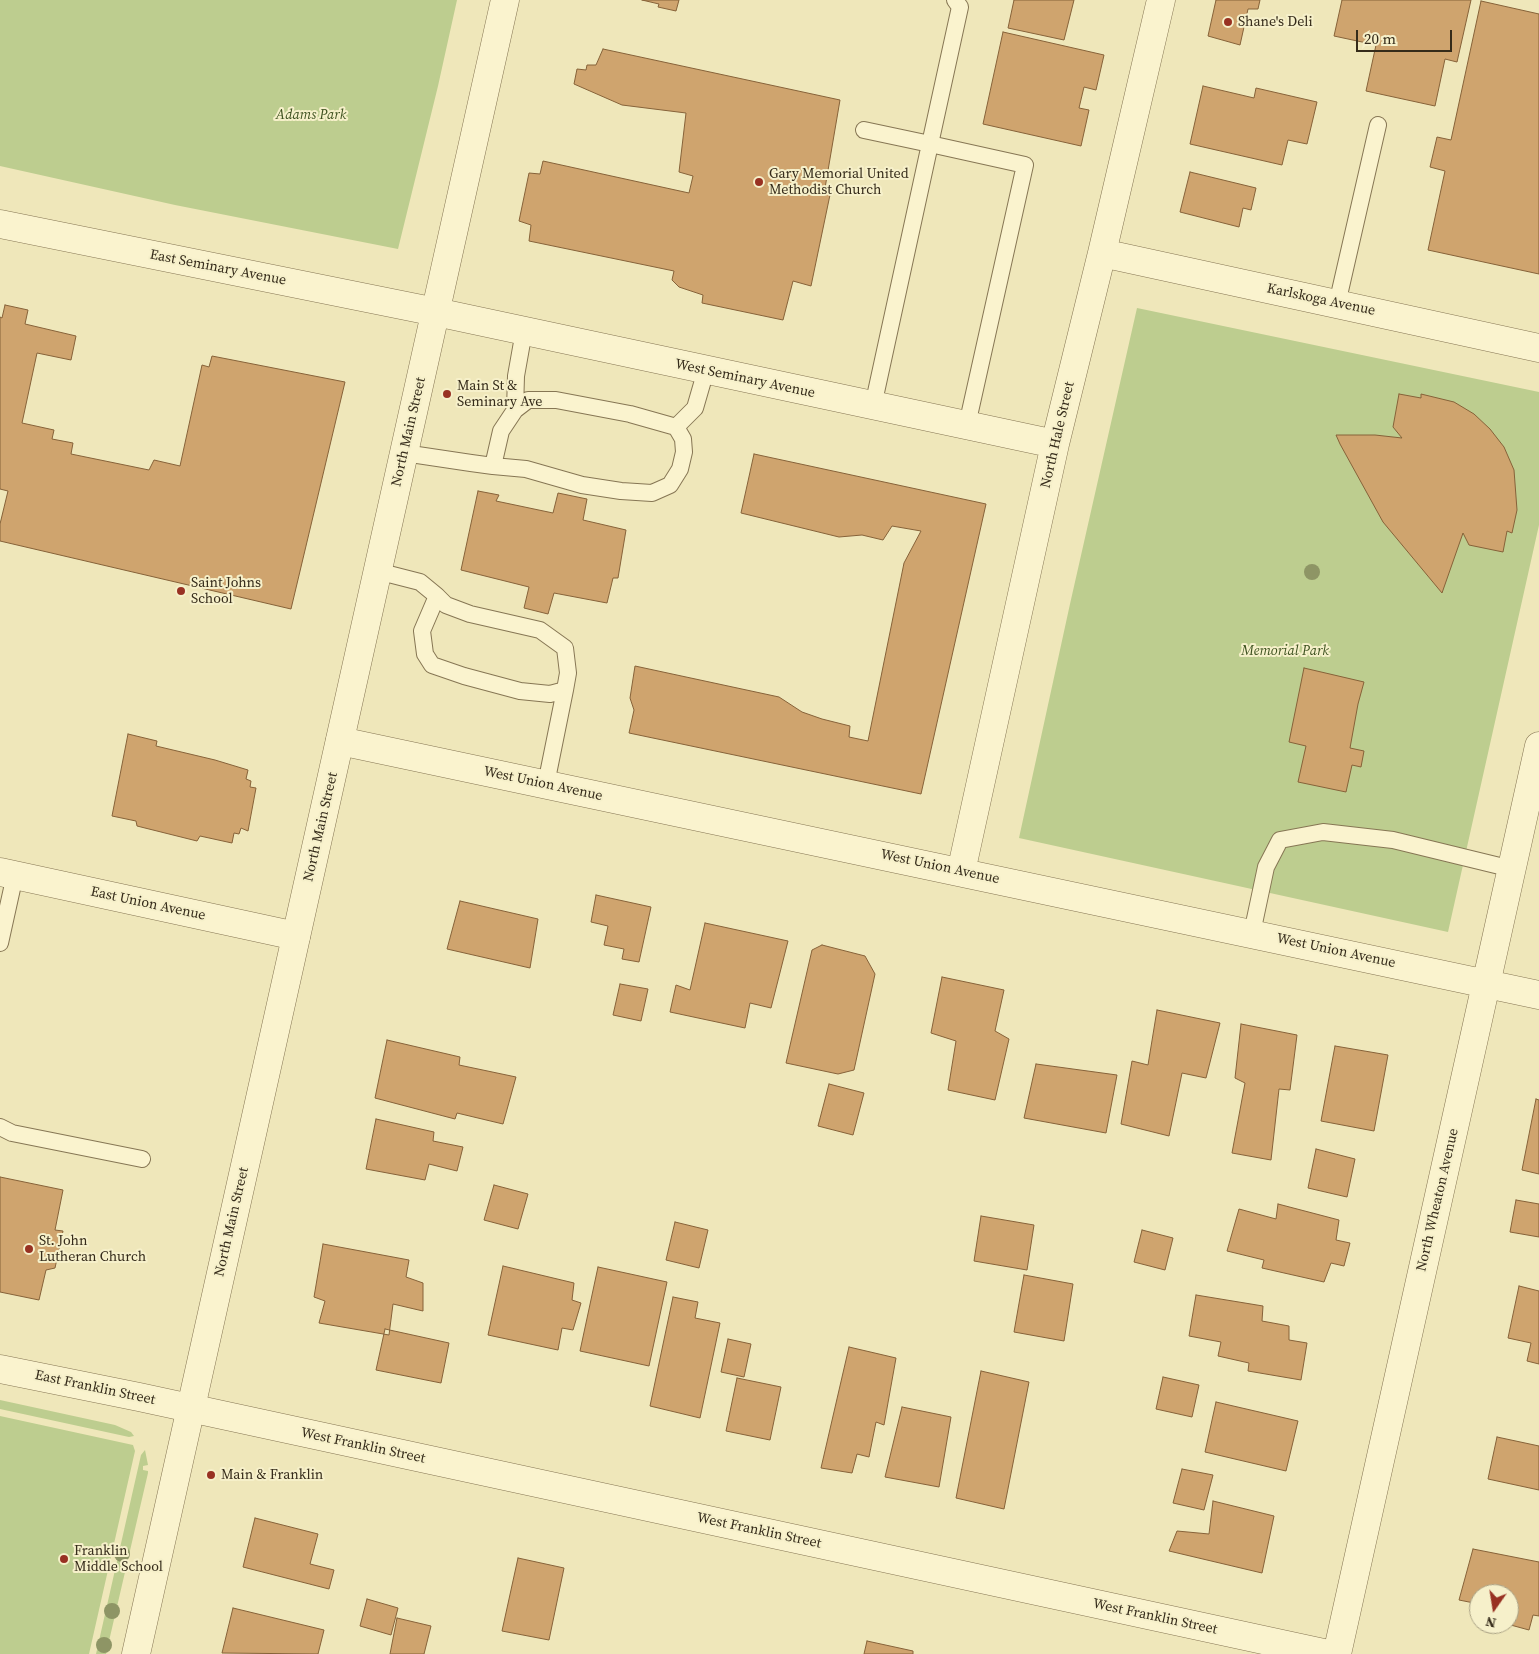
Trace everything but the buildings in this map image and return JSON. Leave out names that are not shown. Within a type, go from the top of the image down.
[{"type":"street","name":"North Main Street","points":[[136,1654],[505,0]]},
{"type":"street","name":"North Hale Street","points":[[961,872],[1055,444],[1161,0]]},
{"type":"street","name":"East Seminary Avenue","points":[[0,224],[436,312]]},
{"type":"street","name":"Karlskoga Avenue","points":[[1102,253],[1539,348]]},
{"type":"street","name":"West Seminary Avenue","points":[[436,312],[1055,444]]},
{"type":"street","name":"West Union Avenue","points":[[340,741],[1539,995]]},
{"type":"street","name":"North Wheaton Avenue","points":[[1337,1654],[1539,746]]},
{"type":"street","name":"East Union Avenue","points":[[8,874],[296,936]]},
{"type":"street","name":"East Franklin Street","points":[[0,1369],[191,1408]]},
{"type":"street","name":"West Franklin Street","points":[[191,1408],[1328,1654]]},
{"type":"lane","points":[[873,406],[960,6],[955,0]]},
{"type":"lane","points":[[1337,304],[1378,124]]},
{"type":"lane","points":[[864,130],[1025,165],[967,425]]},
{"type":"lane","points":[[515,410],[516,376],[524,331]]},
{"type":"lane","points":[[676,427],[694,408],[706,370]]},
{"type":"lane","points":[[404,453],[493,466],[526,470],[582,485],[621,491],[652,493],[670,485],[680,469],[684,452],[683,438],[676,427],[630,414],[556,400],[528,400],[515,410],[501,430],[493,466]]},
{"type":"lane","points":[[378,571],[420,582],[446,604],[470,614],[540,630],[565,648],[568,673],[546,784]]},
{"type":"lane","points":[[437,596],[422,631],[424,654],[432,665],[520,691],[550,694],[565,690]]},
{"type":"lane","points":[[1252,933],[1266,866],[1280,840],[1323,832],[1385,839],[1512,869]]},
{"type":"lane","points":[[0,943],[8,874]]},
{"type":"lane","points":[[0,1127],[12,1133],[142,1159]]},
{"type":"green space","name":"Adams Park","points":[[0,0],[457,0],[398,249],[175,205],[0,166]]},
{"type":"green space","name":"Memorial Park","points":[[1137,308],[1539,392],[1539,525],[1448,932],[1019,838]]},
{"type":"green space","points":[[0,1400],[115,1425],[131,1432],[134,1436],[129,1437],[0,1409]]},
{"type":"green space","name":"Franklin Middle School","points":[[0,1416],[133,1445],[135,1451],[89,1654],[0,1654]]},
{"type":"green space","points":[[145,1450],[148,1465],[143,1466],[143,1470],[148,1471],[148,1473],[106,1654],[96,1654],[141,1455]]},
{"type":"place","name":"Shane's Deli","points":[[1228,22]]},
{"type":"place","name":"Gary Memorial United Methodist Church","points":[[759,182]]},
{"type":"place","name":"Main St & Seminary Ave","points":[[447,394]]},
{"type":"place","name":"Saint Johns School","points":[[181,591]]},
{"type":"place","name":"St. John Lutheran Church","points":[[29,1249]]},
{"type":"place","name":"Main & Franklin","points":[[211,1475]]},
{"type":"place","name":"Franklin Middle School","points":[[64,1559]]}]
